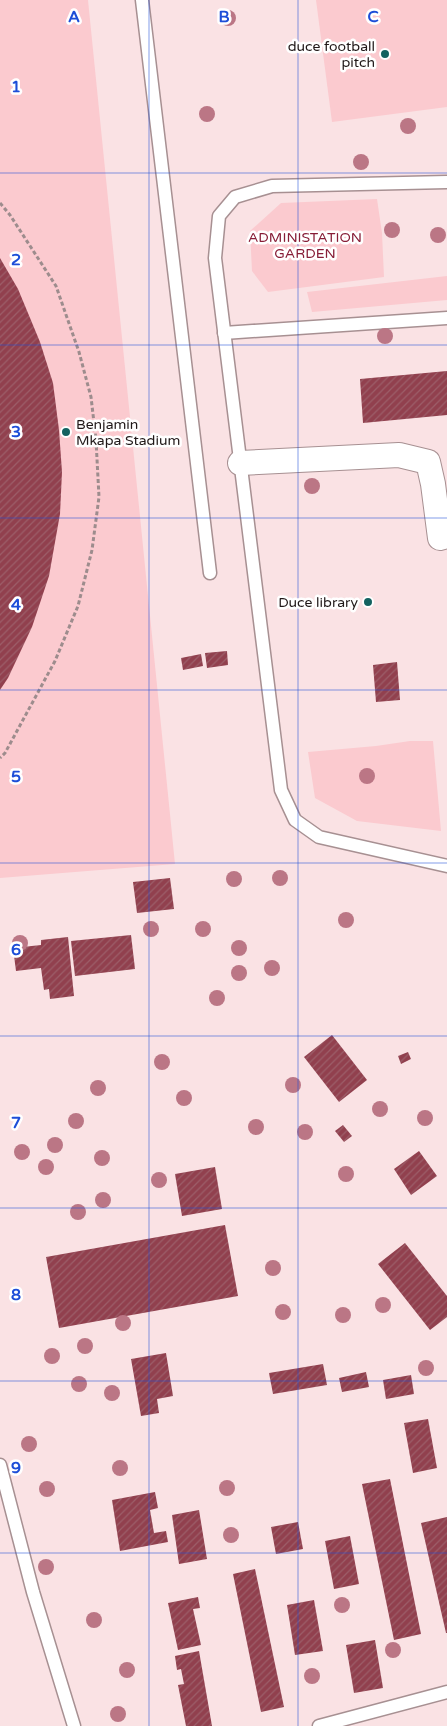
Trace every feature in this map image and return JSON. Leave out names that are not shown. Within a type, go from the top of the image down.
[{"type":"street","points":[[240,463],[398,455],[428,462],[433,484],[440,538],[447,536]]},
{"type":"lane","points":[[142,0],[210,573]]},
{"type":"lane","points":[[447,182],[272,186],[235,197],[219,216],[214,258],[282,790],[295,820],[319,837],[447,866]]},
{"type":"lane","points":[[224,333],[447,318]]},
{"type":"lane","points":[[0,1465],[33,1592],[74,1726]]},
{"type":"lane","points":[[319,1726],[447,1692]]},
{"type":"path","points":[[0,203],[10,214],[56,286],[79,352],[91,397],[96,440],[99,497],[92,550],[78,606],[44,684],[5,753],[0,758]]},
{"type":"green space","name":"Benjamin Mkapa Stadium","points":[[0,0],[88,0],[175,864],[0,878]]},
{"type":"green space","name":"duce football pitch","points":[[316,0],[447,0],[447,107],[332,122]]},
{"type":"green space","name":"ADMINISTATION GARDEN","points":[[377,199],[382,233],[384,277],[268,292],[252,271],[250,231],[281,203]]},
{"type":"green space","points":[[447,276],[447,300],[312,312],[307,292]]},
{"type":"green space","points":[[410,741],[433,741],[441,831],[357,821],[315,798],[308,752]]},
{"type":"building","points":[[0,258],[18,289],[40,342],[53,383],[62,472],[60,514],[49,576],[32,627],[8,678],[0,690]]},
{"type":"building","points":[[447,371],[447,415],[363,423],[360,379]]},
{"type":"building","points":[[227,651],[228,665],[207,668],[205,653]]},
{"type":"building","points":[[201,654],[203,666],[183,670],[181,658]]},
{"type":"building","points":[[397,662],[400,700],[376,702],[373,665]]},
{"type":"building","points":[[170,878],[174,909],[137,913],[133,882]]},
{"type":"building","points":[[131,935],[135,969],[75,976],[71,941]]},
{"type":"building","points":[[68,937],[74,996],[50,999],[49,989],[44,990],[41,968],[16,971],[13,948],[41,945],[41,940]]},
{"type":"building","points":[[332,1035],[367,1080],[339,1102],[304,1057]]},
{"type":"building","points":[[408,1052],[411,1059],[401,1064],[398,1056]]},
{"type":"building","points":[[343,1125],[352,1136],[344,1142],[335,1131]]},
{"type":"building","points":[[419,1151],[437,1176],[411,1195],[394,1169]]},
{"type":"building","points":[[215,1167],[222,1209],[182,1216],[175,1174]]},
{"type":"building","points":[[225,1225],[238,1296],[59,1328],[46,1257]]},
{"type":"building","points":[[405,1243],[447,1296],[447,1317],[430,1330],[378,1264]]},
{"type":"building","points":[[166,1353],[173,1396],[157,1399],[159,1413],[141,1416],[131,1359]]},
{"type":"building","points":[[323,1364],[327,1385],[273,1394],[269,1373]]},
{"type":"building","points":[[366,1372],[369,1387],[342,1392],[339,1378]]},
{"type":"building","points":[[411,1375],[414,1394],[386,1399],[383,1380]]},
{"type":"building","points":[[428,1419],[437,1468],[413,1473],[404,1423]]},
{"type":"building","points":[[390,1479],[421,1634],[394,1640],[362,1484]]},
{"type":"building","points":[[155,1492],[158,1508],[150,1510],[154,1533],[166,1531],[168,1542],[120,1551],[112,1500]]},
{"type":"building","points":[[199,1510],[207,1559],[179,1564],[172,1515]]},
{"type":"building","points":[[447,1517],[447,1633],[446,1633],[421,1523]]},
{"type":"building","points":[[298,1522],[303,1549],[276,1554],[271,1527]]},
{"type":"building","points":[[350,1536],[359,1584],[334,1589],[325,1541]]},
{"type":"building","points":[[255,1569],[284,1707],[261,1712],[233,1574]]},
{"type":"building","points":[[198,1597],[200,1608],[193,1609],[201,1645],[178,1650],[168,1603]]},
{"type":"building","points":[[314,1600],[323,1651],[295,1655],[287,1605]]},
{"type":"building","points":[[375,1640],[383,1688],[354,1693],[346,1645]]},
{"type":"building","points":[[199,1651],[212,1726],[186,1726],[178,1685],[184,1684],[181,1669],[177,1670],[175,1656]]},
{"type":"place","name":"duce football pitch","points":[[385,54]]},
{"type":"place","name":"Benjamin Mkapa Stadium","points":[[66,432]]},
{"type":"place","name":"Duce library","points":[[368,602]]}]
